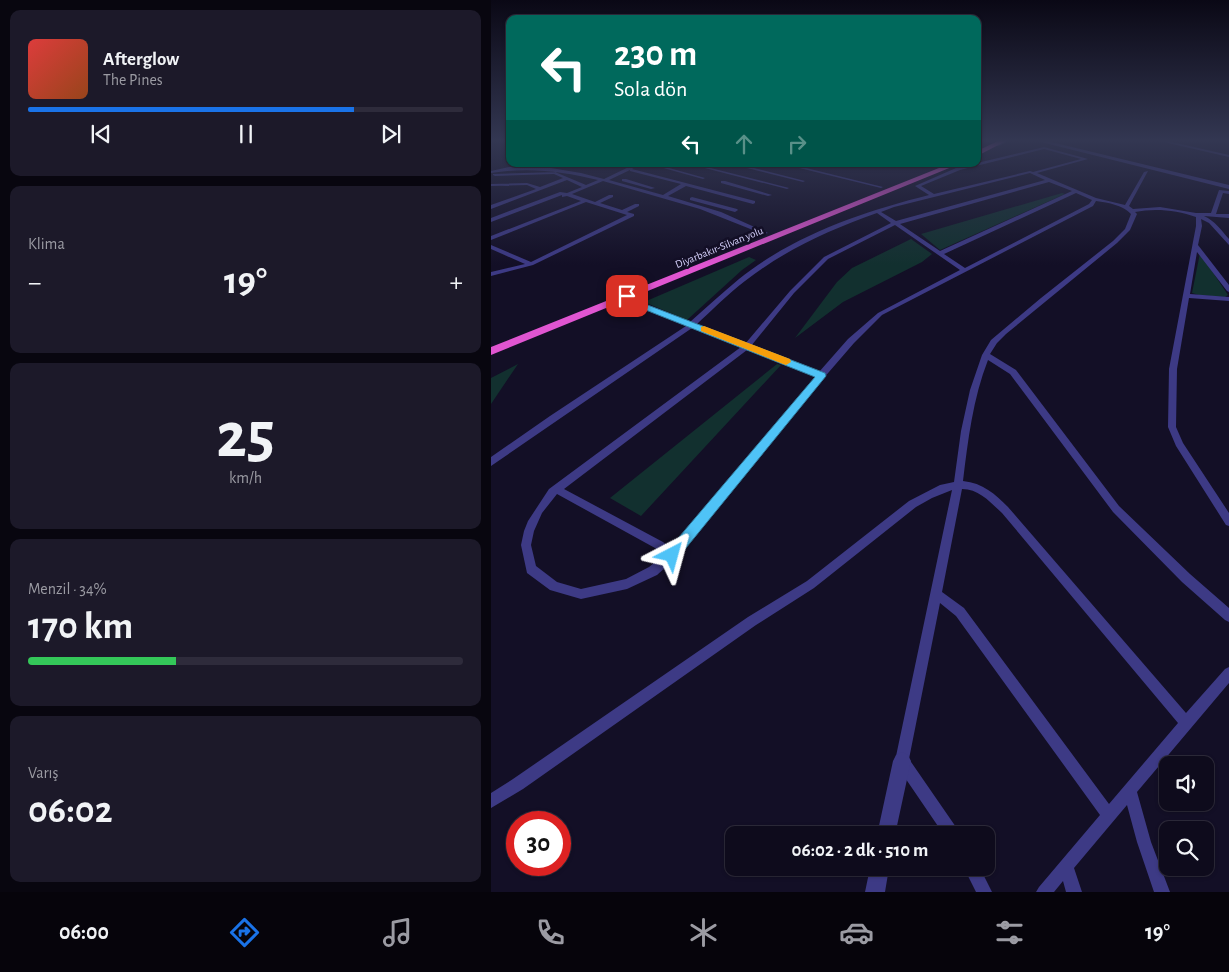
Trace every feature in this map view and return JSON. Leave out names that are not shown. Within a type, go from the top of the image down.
[{"type":"highway","points":[[491,342],[895,182]]},
{"type":"highway","name":"Diyarbakır-Silvan yolu","points":[[491,351],[911,182]]},
{"type":"street","points":[[491,207],[560,182]]},
{"type":"street","points":[[573,182],[584,186]]},
{"type":"street","points":[[491,222],[563,197],[584,186],[599,182]]},
{"type":"street","points":[[610,182],[715,212],[765,233]]},
{"type":"street","points":[[632,182],[735,210]]},
{"type":"street","points":[[675,182],[753,202]]},
{"type":"street","points":[[663,197],[695,182]]},
{"type":"street","points":[[725,182],[722,183],[769,195]]},
{"type":"street","points":[[761,182],[787,188]]},
{"type":"street","points":[[859,182],[881,187]]},
{"type":"street","points":[[927,182],[917,186],[934,196]]},
{"type":"street","points":[[491,462],[525,437],[693,325],[742,280],[802,241],[877,211],[991,182]]},
{"type":"street","points":[[1043,182],[896,224],[826,258],[792,292],[747,346],[556,489],[540,508],[532,524],[526,545],[531,569],[554,586],[581,594],[627,584],[653,571],[672,555],[851,341],[880,314],[1091,205],[1095,199]]},
{"type":"street","points":[[1053,182],[1095,199],[1129,209],[1171,209],[1198,217],[1210,222],[1229,243]]},
{"type":"street","points":[[1129,209],[1142,182]]},
{"type":"street","points":[[1215,182],[1229,185]]},
{"type":"street","points":[[491,185],[527,184],[541,189]]},
{"type":"street","points":[[707,190],[714,186]]},
{"type":"street","points":[[941,253],[1076,191]]},
{"type":"street","points":[[1213,215],[1221,191],[1229,193]]},
{"type":"street","points":[[566,194],[633,215]]},
{"type":"street","points":[[594,204],[611,196]]},
{"type":"street","points":[[491,238],[585,201]]},
{"type":"street","points":[[622,212],[637,204]]},
{"type":"street","points":[[889,826],[958,484],[962,443],[986,356],[995,341],[1127,230],[1134,214],[1129,209]]},
{"type":"street","points":[[877,211],[964,270]]},
{"type":"street","points":[[1188,214],[1229,216]]},
{"type":"street","points":[[491,274],[531,264],[633,215]]},
{"type":"street","points":[[1198,217],[1199,226],[1173,369],[1172,426],[1179,444],[1229,522]]},
{"type":"street","points":[[1195,245],[1229,290]]},
{"type":"street","points":[[491,246],[531,264]]},
{"type":"street","points":[[627,296],[631,301],[821,376]]},
{"type":"street","points":[[1187,296],[1229,299]]},
{"type":"street","points":[[986,356],[1013,372],[1116,508],[1186,578],[1229,616]]},
{"type":"street","points":[[491,801],[542,768],[752,621],[781,605],[924,497],[958,484],[981,487],[1005,510],[1187,724]]},
{"type":"street","points":[[556,489],[659,545],[672,555]]},
{"type":"street","points":[[936,594],[960,612],[1109,816]]},
{"type":"street","points":[[1044,892],[1229,673]]},
{"type":"street","points":[[901,761],[947,826]]},
{"type":"street","points":[[1129,791],[1144,842],[1162,892]]},
{"type":"street","points":[[1066,865],[1074,892]]},
{"type":"street","points":[[875,892],[878,876]]},
{"type":"street","points":[[976,876],[984,892]]},
{"type":"green space","points":[[1062,193],[1065,194],[940,250],[921,234]]},
{"type":"green space","points":[[911,239],[932,254],[922,262],[843,302],[795,338],[837,282],[852,268]]},
{"type":"green space","points":[[1200,253],[1228,295],[1225,297],[1192,293]]},
{"type":"green space","points":[[749,257],[756,260],[742,270],[687,320],[644,302]]},
{"type":"green space","points":[[518,364],[491,404],[491,378]]},
{"type":"green space","points":[[777,364],[781,365],[641,516],[610,498]]},
{"type":"slow traffic","points":[[704,329],[786,362]]},
{"type":"route","points":[[627,296],[631,301],[642,306],[821,376],[773,431],[672,555]]}]
